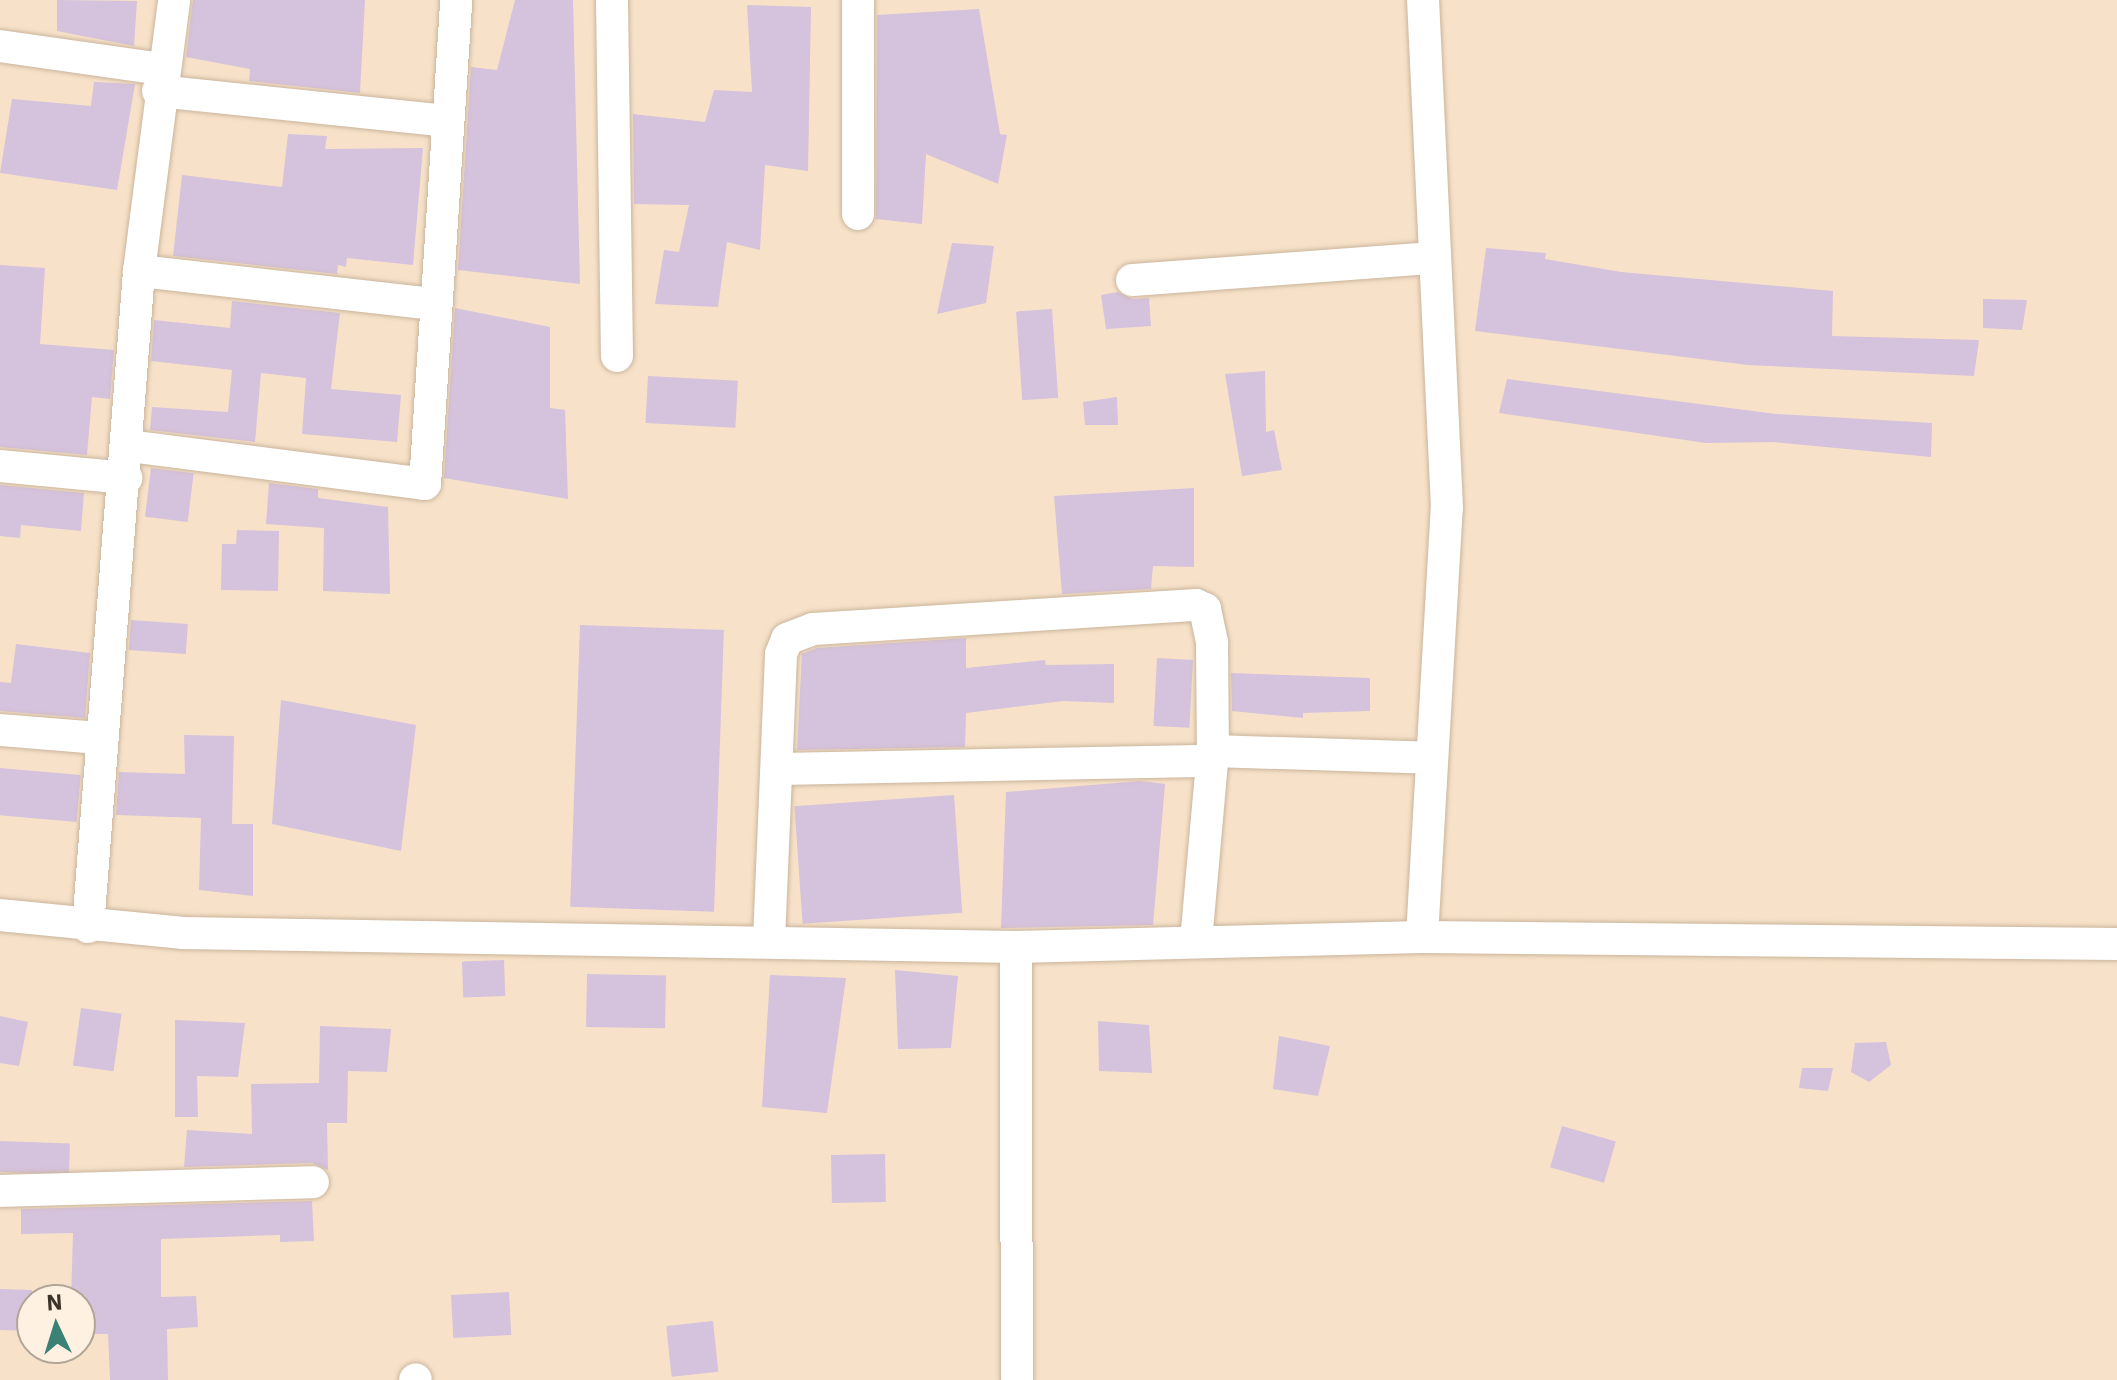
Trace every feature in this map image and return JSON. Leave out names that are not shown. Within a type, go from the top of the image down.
[{"type":"street","points":[[88,927],[99,738],[129,446],[139,271],[160,80],[174,0]]},
{"type":"street","points":[[129,446],[425,484],[434,304],[456,0]]},
{"type":"street","points":[[612,0],[617,356]]},
{"type":"street","points":[[858,0],[858,214]]},
{"type":"street","points":[[1422,937],[1430,758],[1447,508],[1423,0]]},
{"type":"street","points":[[0,46],[160,80],[447,121]]},
{"type":"street","points":[[1132,280],[1434,258]]},
{"type":"street","points":[[139,271],[434,304]]},
{"type":"street","points":[[0,466],[126,478]]},
{"type":"street","points":[[769,941],[779,769],[781,654],[787,639],[813,629],[1196,605],[1205,609],[1212,643],[1212,756],[1196,941]]},
{"type":"street","points":[[0,730],[99,738]]},
{"type":"street","points":[[779,769],[1212,756],[1430,758]]},
{"type":"street","points":[[0,915],[88,927],[199,934],[1016,947],[1422,937],[2117,944]]},
{"type":"street","points":[[1016,947],[1017,1380]]},
{"type":"street","points":[[0,1191],[313,1182]]},
{"type":"building","points":[[57,0],[137,1],[134,46],[57,31]]},
{"type":"building","points":[[193,0],[365,0],[360,93],[249,81],[250,69],[186,57]]},
{"type":"building","points":[[515,0],[573,0],[580,284],[458,270],[471,67],[497,70]]},
{"type":"building","points":[[747,5],[811,7],[808,171],[765,165],[760,250],[727,242],[718,307],[655,304],[664,250],[679,252],[689,205],[634,204],[633,114],[705,122],[714,90],[752,92]]},
{"type":"building","points":[[979,9],[1000,134],[1007,135],[998,184],[926,154],[922,224],[876,219],[877,15]]},
{"type":"building","points":[[94,82],[135,84],[117,190],[0,173],[12,99],[91,106]]},
{"type":"building","points":[[288,134],[327,136],[325,149],[423,148],[413,265],[347,258],[346,267],[338,265],[337,274],[173,256],[182,175],[282,187]]},
{"type":"building","points":[[952,243],[994,246],[986,303],[937,314]]},
{"type":"building","points":[[1486,248],[1546,253],[1545,259],[1621,272],[1833,291],[1832,336],[1979,340],[1974,376],[1748,365],[1475,331]]},
{"type":"building","points":[[0,265],[45,268],[40,344],[114,350],[110,399],[92,397],[87,455],[0,447]]},
{"type":"building","points":[[1118,292],[1133,299],[1149,298],[1151,326],[1106,329],[1101,295]]},
{"type":"building","points":[[1983,299],[2027,300],[2022,330],[1983,328]]},
{"type":"building","points":[[232,301],[340,313],[331,389],[401,395],[397,442],[302,434],[306,378],[261,373],[255,442],[150,430],[152,407],[228,412],[232,370],[151,361],[154,320],[230,328]]},
{"type":"building","points":[[455,308],[550,327],[550,408],[565,410],[568,499],[444,478]]},
{"type":"building","points":[[1052,309],[1058,398],[1022,400],[1016,312]]},
{"type":"building","points":[[1265,371],[1266,432],[1274,430],[1282,470],[1242,476],[1225,374]]},
{"type":"building","points":[[648,376],[738,381],[735,428],[646,423]]},
{"type":"building","points":[[1507,379],[1776,414],[1932,423],[1931,457],[1773,442],[1706,443],[1499,413]]},
{"type":"building","points":[[1117,397],[1118,425],[1085,425],[1083,402]]},
{"type":"building","points":[[151,468],[194,473],[188,522],[145,517]]},
{"type":"building","points":[[269,483],[318,489],[318,498],[388,507],[390,594],[323,591],[324,528],[266,524]]},
{"type":"building","points":[[0,485],[84,493],[81,531],[21,525],[20,538],[0,536]]},
{"type":"building","points":[[1194,488],[1194,567],[1153,566],[1151,589],[1062,594],[1054,496]]},
{"type":"building","points":[[237,530],[279,531],[278,591],[221,590],[222,544],[236,544]]},
{"type":"building","points":[[131,620],[188,624],[186,654],[129,650]]},
{"type":"building","points":[[580,625],[724,630],[714,912],[570,907]]},
{"type":"building","points":[[966,638],[966,668],[1045,660],[1046,665],[1114,664],[1114,703],[1063,701],[966,713],[965,747],[797,750],[802,654],[817,648]]},
{"type":"building","points":[[16,644],[90,653],[85,718],[0,711],[0,682],[11,683]]},
{"type":"building","points":[[1157,658],[1193,660],[1189,728],[1153,726]]},
{"type":"building","points":[[1231,673],[1370,678],[1370,711],[1303,713],[1303,718],[1232,711]]},
{"type":"building","points":[[281,700],[416,725],[401,851],[272,824]]},
{"type":"building","points":[[184,735],[234,736],[232,824],[253,824],[253,896],[199,890],[201,818],[116,815],[119,772],[185,774]]},
{"type":"building","points":[[0,768],[81,775],[77,822],[0,815]]},
{"type":"building","points":[[1140,781],[1165,784],[1153,925],[1001,928],[1006,792]]},
{"type":"building","points":[[954,795],[962,913],[803,924],[794,806]]},
{"type":"building","points":[[504,960],[505,996],[463,997],[462,961]]},
{"type":"building","points":[[895,970],[958,976],[951,1048],[898,1049]]},
{"type":"building","points":[[587,974],[666,975],[665,1028],[586,1027]]},
{"type":"building","points":[[770,975],[846,978],[827,1113],[762,1107]]},
{"type":"building","points":[[81,1008],[122,1014],[114,1071],[73,1065]]},
{"type":"building","points":[[0,1016],[28,1022],[19,1066],[0,1063]]},
{"type":"building","points":[[175,1020],[245,1023],[238,1077],[197,1076],[198,1117],[175,1117]]},
{"type":"building","points":[[1098,1021],[1149,1025],[1152,1073],[1099,1071]]},
{"type":"building","points":[[320,1026],[391,1029],[387,1072],[348,1071],[347,1123],[327,1123],[328,1170],[312,1163],[184,1167],[187,1130],[252,1134],[251,1084],[319,1083]]},
{"type":"building","points":[[1279,1036],[1330,1046],[1318,1096],[1273,1089]]},
{"type":"building","points":[[1886,1042],[1891,1065],[1869,1082],[1851,1072],[1855,1043]]},
{"type":"building","points":[[1802,1068],[1833,1068],[1828,1091],[1799,1088]]},
{"type":"building","points":[[1562,1126],[1616,1141],[1604,1183],[1550,1167]]},
{"type":"building","points":[[0,1141],[70,1143],[69,1174],[0,1172]]},
{"type":"building","points":[[885,1154],[886,1202],[832,1203],[831,1155]]},
{"type":"building","points":[[312,1201],[314,1241],[280,1242],[280,1235],[161,1239],[161,1297],[196,1296],[198,1327],[167,1329],[168,1380],[110,1380],[108,1334],[96,1334],[96,1284],[71,1284],[73,1233],[21,1234],[21,1209]]},
{"type":"building","points":[[0,1289],[16,1290],[16,1331],[0,1330]]},
{"type":"building","points":[[509,1292],[511,1335],[453,1338],[451,1295]]},
{"type":"building","points":[[713,1321],[718,1372],[672,1377],[666,1326]]}]
